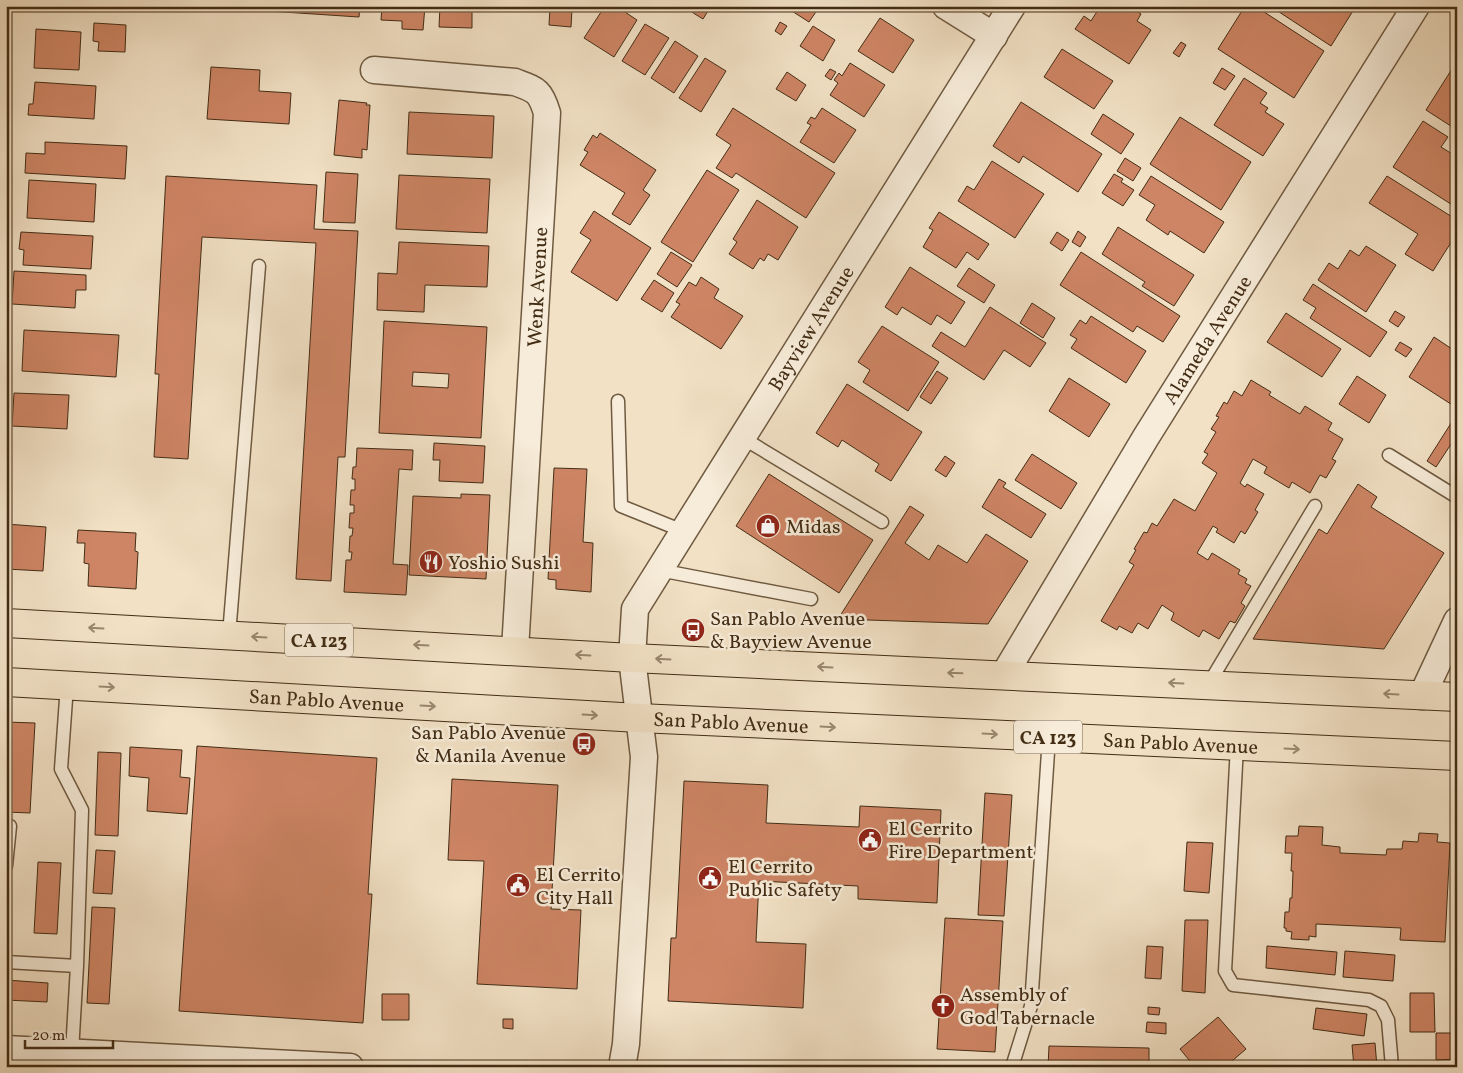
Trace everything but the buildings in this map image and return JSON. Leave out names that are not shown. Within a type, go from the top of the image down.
[{"type":"main road","name":"CA 123","points":[[6,623],[632,658],[1457,698]]},
{"type":"main road","name":"San Pablo Avenue","points":[[6,682],[640,718],[1457,756]]},
{"type":"street","points":[[946,6],[994,36]]},
{"type":"street","name":"Bayview Avenue","points":[[622,1067],[626,1044],[644,757],[632,658],[635,609],[1012,6]]},
{"type":"street","name":"Alameda Avenue","points":[[1004,675],[1146,437],[1416,6]]},
{"type":"street","name":"Wenk Avenue","points":[[374,70],[514,82],[535,90],[543,100],[547,113],[515,650]]},
{"type":"street","points":[[1422,696],[1457,621]]},
{"type":"street","points":[[6,1049],[350,1067]]},
{"type":"lane","points":[[229,635],[259,266]]},
{"type":"lane","points":[[618,401],[621,506],[683,531]]},
{"type":"lane","points":[[741,438],[882,522]]},
{"type":"lane","points":[[1389,455],[1457,497]]},
{"type":"lane","points":[[1208,685],[1315,506]]},
{"type":"lane","points":[[659,570],[810,599]]},
{"type":"lane","points":[[68,685],[62,769],[82,810],[72,1052]]},
{"type":"lane","points":[[1012,1067],[1032,1006],[1049,737]]},
{"type":"lane","points":[[1238,746],[1225,972],[1232,985],[1369,1000],[1381,1006],[1388,1020],[1392,1067]]},
{"type":"lane","points":[[6,826],[10,826],[6,866]]},
{"type":"lane","points":[[6,962],[77,966]]},
{"type":"place","name":"Midas","points":[[768,526]]},
{"type":"place","name":"Yoshio Sushi","points":[[431,562]]},
{"type":"place","name":"San Pablo Avenue & Bayview Avenue","points":[[693,630]]},
{"type":"place","name":"San Pablo Avenue & Manila Avenue","points":[[584,744]]},
{"type":"place","name":"El Cerrito Fire Department","points":[[870,840]]},
{"type":"place","name":"El Cerrito Public Safety","points":[[710,878]]},
{"type":"place","name":"El Cerrito City Hall","points":[[518,885]]},
{"type":"place","name":"Assembly of God Tabernacle","points":[[943,1006]]}]
